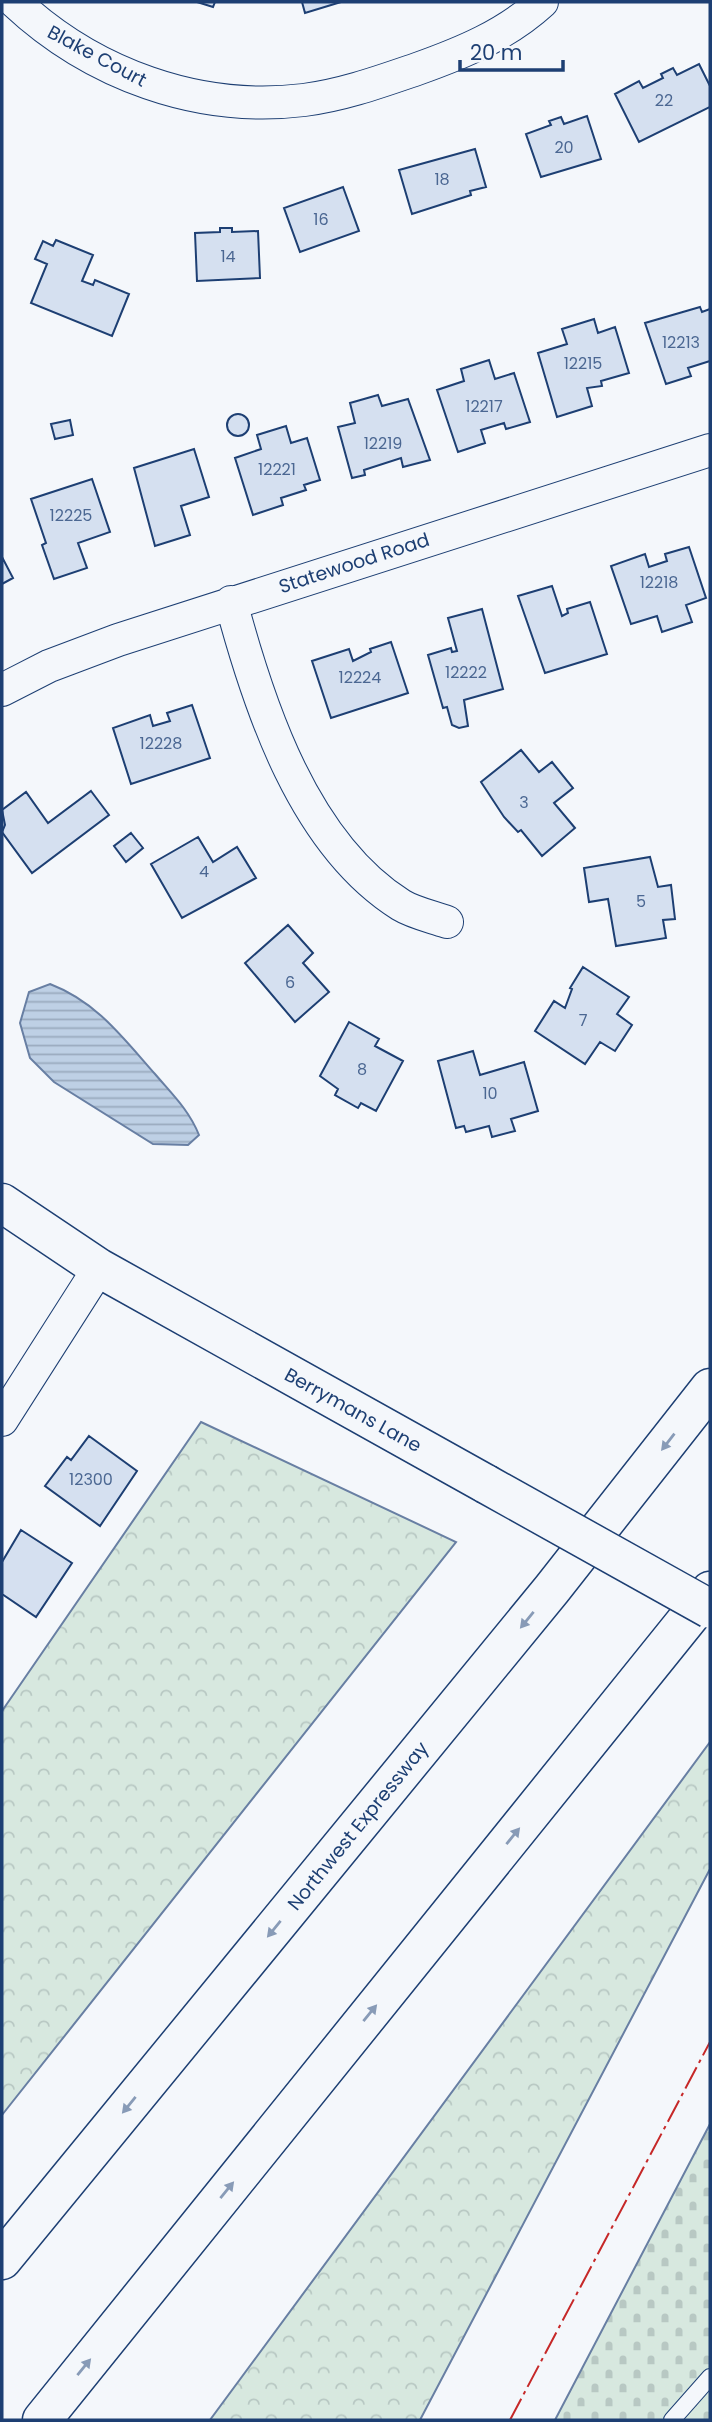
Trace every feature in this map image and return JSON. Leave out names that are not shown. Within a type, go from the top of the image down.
[{"type":"main road","name":"Berrymans Lane","points":[[2,1203],[99,1268],[710,1609]]},
{"type":"main road","name":"Northwest Expressway","points":[[2,2260],[552,1589],[710,1388]]},
{"type":"main road","points":[[42,2420],[710,1591]]},
{"type":"street","name":"Blake Court","points":[[15,2],[40,25],[66,42],[149,85],[174,92],[250,102],[303,100],[359,90],[467,51],[526,17],[542,2]]},
{"type":"street","name":"Statewood Road","points":[[2,690],[49,666],[106,644],[710,450]]},
{"type":"street","points":[[231,602],[251,679],[280,751],[334,840],[366,875],[402,906],[447,922]]},
{"type":"street","points":[[2,1420],[99,1268]]},
{"type":"lane","points":[[673,2420],[710,2377]]},
{"type":"green space","points":[[201,1422],[456,1542],[2,2115],[2,1711]]},
{"type":"green space","points":[[710,1742],[710,1869],[420,2420],[210,2420]]},
{"type":"green space","points":[[710,2124],[710,2420],[555,2420]]},
{"type":"water","points":[[50,984],[82,1001],[108,1022],[180,1103],[199,1135],[188,1145],[153,1144],[54,1082],[30,1058],[20,1023],[29,992]]},
{"type":"building","points":[[197,2],[215,2],[213,7]]},
{"type":"building","points":[[302,2],[341,2],[305,13]]},
{"type":"building","points":[[699,64],[710,86],[710,107],[639,142],[615,94],[639,81],[643,88],[663,78],[661,74],[673,68],[677,75]]},
{"type":"building","points":[[587,116],[601,159],[541,177],[526,134],[551,125],[549,121],[561,117],[564,124]]},
{"type":"building","points":[[475,149],[486,187],[470,191],[471,195],[412,214],[399,170]]},
{"type":"building","points":[[343,187],[359,231],[300,252],[284,208]]},
{"type":"building","points":[[220,228],[232,228],[232,232],[258,231],[260,278],[197,281],[195,233],[220,232]]},
{"type":"building","points":[[56,240],[93,255],[82,281],[93,285],[95,280],[129,294],[112,336],[31,303],[47,264],[35,259],[43,241],[53,246]]},
{"type":"building","points":[[700,307],[702,312],[710,309],[710,361],[688,368],[691,376],[666,384],[645,323]]},
{"type":"building","points":[[594,319],[598,333],[615,327],[629,373],[601,381],[602,386],[587,388],[592,406],[557,417],[538,353],[567,344],[562,329]]},
{"type":"building","points":[[489,360],[495,379],[514,373],[530,422],[506,429],[504,423],[481,430],[485,443],[458,452],[437,390],[464,381],[461,369]]},
{"type":"building","points":[[378,395],[382,406],[408,399],[430,460],[403,467],[401,458],[364,470],[365,475],[352,478],[338,427],[355,423],[350,403]]},
{"type":"building","points":[[238,414],[246,417],[249,425],[246,433],[238,436],[230,433],[227,425],[230,417]]},
{"type":"building","points":[[70,420],[73,435],[55,439],[51,424]]},
{"type":"building","points":[[286,426],[291,443],[307,438],[320,480],[304,485],[306,490],[281,498],[283,505],[253,515],[235,458],[261,449],[257,435]]},
{"type":"building","points":[[194,449],[209,497],[181,506],[190,535],[155,546],[134,468]]},
{"type":"building","points":[[92,479],[110,532],[78,543],[87,568],[54,579],[42,545],[46,543],[31,499]]},
{"type":"building","points":[[689,547],[706,598],[686,605],[692,622],[662,632],[657,616],[631,624],[611,566],[645,554],[649,567],[667,561],[665,554]]},
{"type":"building","points":[[2,557],[13,578],[2,584]]},
{"type":"building","points":[[552,586],[562,616],[568,613],[567,609],[590,602],[607,654],[545,673],[518,596]]},
{"type":"building","points":[[482,609],[503,689],[464,700],[468,726],[459,728],[452,725],[447,707],[443,708],[428,655],[451,648],[452,652],[457,651],[448,618]]},
{"type":"building","points":[[391,642],[408,693],[331,718],[312,661],[349,649],[353,661],[371,652],[370,649]]},
{"type":"building","points":[[192,705],[210,758],[131,784],[113,728],[150,715],[153,726],[170,721],[167,713]]},
{"type":"building","points":[[521,750],[539,772],[552,762],[573,788],[554,803],[575,828],[542,856],[521,830],[518,832],[504,817],[481,782]]},
{"type":"building","points":[[91,791],[109,815],[32,873],[2,832],[5,825],[2,810],[26,792],[48,823]]},
{"type":"building","points":[[131,833],[143,848],[126,862],[114,846]]},
{"type":"building","points":[[198,837],[213,862],[237,847],[256,878],[182,918],[151,864]]},
{"type":"building","points":[[650,857],[658,887],[671,885],[675,919],[663,920],[666,938],[616,946],[608,899],[589,902],[584,868]]},
{"type":"building","points":[[288,925],[313,953],[303,963],[329,992],[295,1022],[245,963]]},
{"type":"building","points":[[583,967],[629,997],[617,1014],[632,1025],[615,1051],[600,1042],[585,1064],[535,1031],[554,1001],[565,1008],[572,989],[570,988]]},
{"type":"building","points":[[349,1022],[379,1039],[375,1046],[403,1061],[376,1111],[361,1103],[358,1108],[335,1095],[338,1089],[320,1076]]},
{"type":"building","points":[[473,1051],[480,1075],[524,1062],[538,1111],[511,1119],[515,1131],[492,1137],[489,1126],[466,1132],[464,1126],[456,1128],[438,1061]]},
{"type":"building","points":[[89,1436],[137,1471],[100,1526],[45,1486],[67,1457],[71,1460]]},
{"type":"building","points":[[21,1530],[72,1563],[36,1617],[2,1594],[2,1562]]},
{"type":"power","points":[[510,2420],[710,2042]]}]
